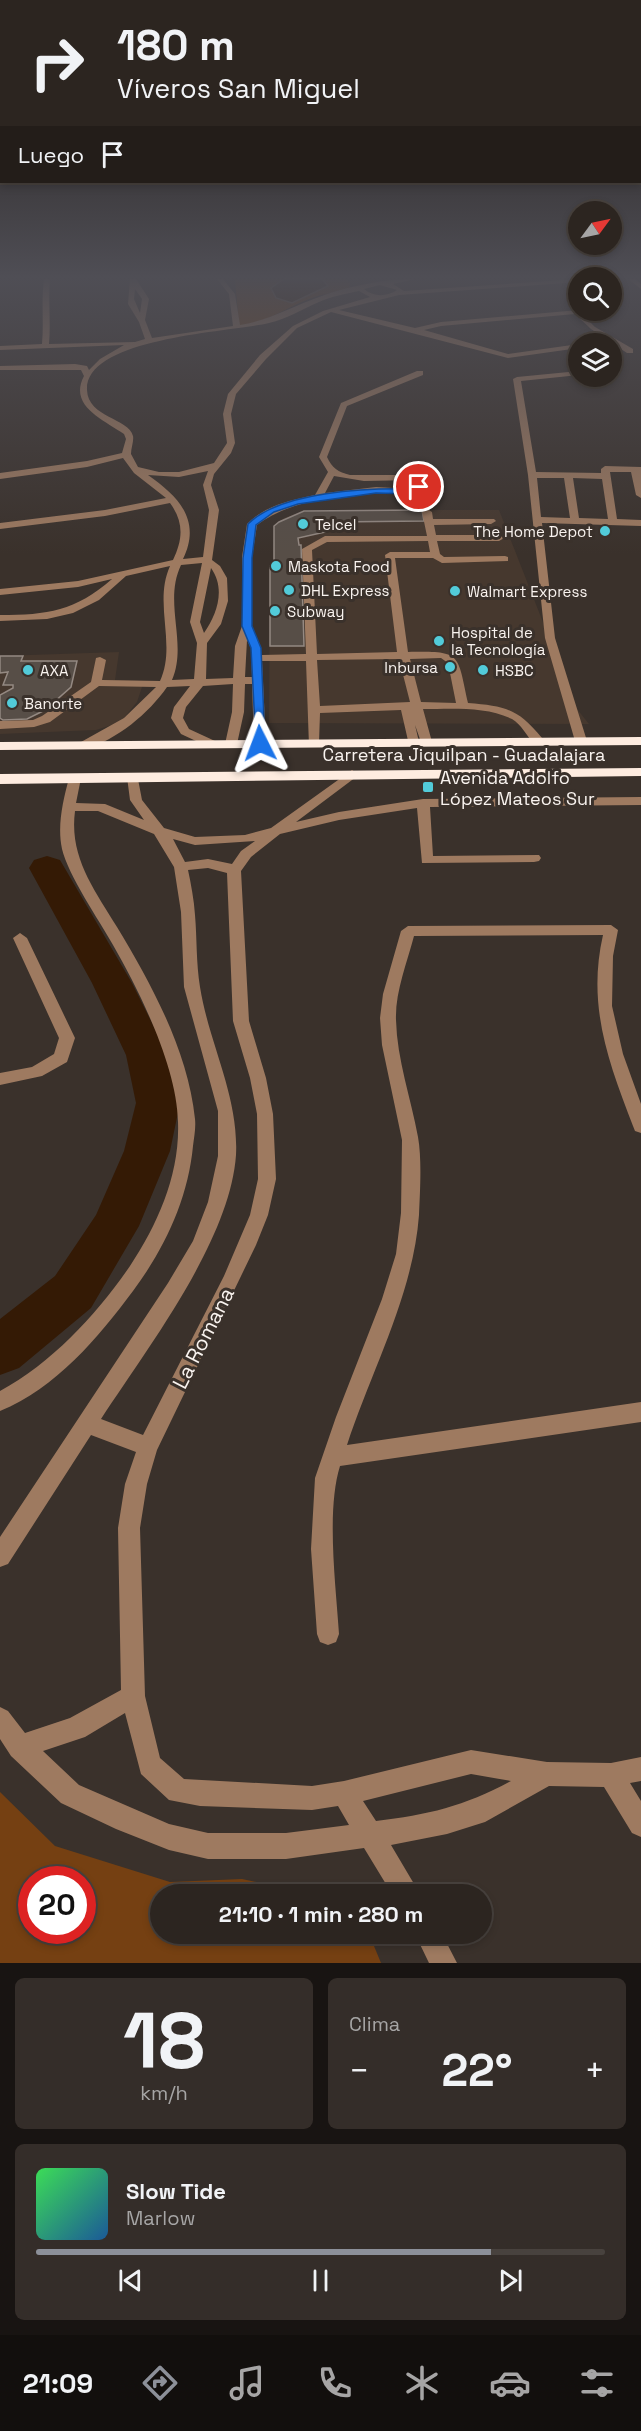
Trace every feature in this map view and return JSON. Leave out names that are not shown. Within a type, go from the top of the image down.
[{"type":"highway","name":"Carretera Jiquilpan - Guadalajara","points":[[0,746],[641,741]]},
{"type":"highway","name":"Carretera Jiquilpan - Guadalajara","points":[[0,779],[641,772]]},
{"type":"street","points":[[85,745],[124,724],[145,706],[162,684],[172,662],[167,593],[176,562],[183,552],[187,537],[185,522],[171,500],[127,459],[126,446],[130,439],[128,433],[95,412],[87,404],[82,393],[83,383],[90,371]]},
{"type":"street","points":[[212,744],[185,731],[177,718],[182,703],[199,682],[204,658],[195,622],[214,510],[207,485],[210,474],[231,443],[227,414],[232,394],[251,371]]},
{"type":"street","points":[[231,744],[238,712],[240,646],[247,626],[248,558],[252,524],[263,514],[279,507],[316,499],[376,490],[418,491],[421,479],[410,475],[352,478],[332,472],[325,464],[324,454],[344,405],[420,373]]},
{"type":"street","points":[[568,374],[517,379],[538,520],[550,638],[581,741]]},
{"type":"street","points":[[0,476],[127,459],[143,471],[169,475],[202,471],[218,465]]},
{"type":"street","points":[[613,523],[604,469],[638,470],[641,495]]},
{"type":"street","points":[[316,499],[332,472]]},
{"type":"street","points":[[532,475],[606,476]]},
{"type":"street","points":[[568,476],[575,521]]},
{"type":"street","points":[[0,528],[70,521],[171,500]]},
{"type":"street","points":[[435,555],[428,517],[491,521]]},
{"type":"street","points":[[538,520],[641,524]]},
{"type":"street","points":[[314,743],[307,549],[325,539],[500,538]]},
{"type":"street","points":[[419,742],[403,655],[390,555],[435,555],[442,560],[505,559]]},
{"type":"street","points":[[0,592],[78,584],[176,562],[207,560],[219,569],[224,578],[224,589],[219,622],[202,643]]},
{"type":"street","points":[[0,618],[44,617],[71,610],[92,600],[124,574]]},
{"type":"street","points":[[247,626],[256,648],[260,743]]},
{"type":"street","points":[[257,658],[403,655],[448,657],[453,662],[463,706]]},
{"type":"street","points":[[96,683],[100,660]]},
{"type":"street","points":[[0,725],[34,723],[46,719],[96,683],[162,684],[258,680]]},
{"type":"street","points":[[314,711],[463,706],[504,713],[517,718],[538,741]]},
{"type":"street","points":[[181,867],[211,862],[225,865],[234,871],[246,854],[352,774]]},
{"type":"street","points":[[0,1556],[175,1289],[201,1244],[217,1202],[226,1156],[226,1111],[192,987],[188,912],[181,867],[168,842],[136,800],[133,777]]},
{"type":"street","points":[[0,1401],[47,1374],[93,1328],[128,1284],[153,1246],[174,1203],[184,1161],[187,1117],[175,1070],[160,1026],[143,986],[69,851],[66,834],[68,807],[75,778]]},
{"type":"street","points":[[68,807],[100,807],[159,831],[195,841],[219,841],[274,833],[339,816],[423,802],[641,801]]},
{"type":"street","points":[[423,802],[427,860],[534,858]]},
{"type":"street","name":"La Romana","points":[[234,871],[241,1021],[258,1078],[265,1114],[267,1179],[259,1215],[236,1271],[148,1447],[136,1484],[129,1528],[133,1696],[150,1765],[178,1791],[200,1794],[312,1798],[345,1793]]},
{"type":"street","points":[[328,1634],[322,1549],[326,1478],[345,1417],[392,1299],[405,1254],[410,1213],[410,1140],[390,1045],[388,1018],[391,994],[408,931],[611,930],[605,952],[603,974],[607,1026],[615,1059],[641,1126]]},
{"type":"street","points":[[0,1079],[36,1072],[61,1058],[67,1038],[20,938]]},
{"type":"street","points":[[333,1457],[641,1412]]},
{"type":"street","points":[[87,1424],[148,1447]]},
{"type":"street","points":[[20,1747],[76,1728],[133,1696]]},
{"type":"street","points":[[0,1719],[20,1747],[70,1794],[125,1820],[170,1837],[208,1846],[286,1846],[371,1836],[447,1821],[485,1809],[547,1774]]},
{"type":"street","points":[[400,1884],[345,1793],[471,1762],[547,1774],[611,1774],[641,1769]]},
{"type":"street","points":[[611,1774],[641,1824]]},
{"type":"street","points":[[434,1944],[444,1963]]},
{"type":"shaded area","points":[[499,510],[577,709],[589,724],[269,723],[270,566],[274,565],[274,526],[284,518],[304,511]]},
{"type":"shaded area","points":[[119,652],[115,680],[144,681],[137,702],[124,718],[96,730],[0,734],[0,656]]},
{"type":"shaded area","points":[[0,1792],[55,1846],[170,1882],[242,1879],[266,1884],[150,1884],[150,1944],[372,1944],[381,1963],[0,1963]]},
{"type":"building","points":[[422,510],[424,521],[333,522],[329,530],[325,532],[298,538],[299,545],[301,545],[304,646],[270,646],[270,566],[274,566],[274,526],[304,511]]},
{"type":"building","points":[[0,656],[23,656],[21,661],[77,661],[71,687],[45,710],[27,719],[3,720],[0,718],[0,695],[13,688],[13,685],[3,685],[8,672],[0,673]]},
{"type":"waterway","points":[[0,1351],[73,1292],[115,1226],[147,1151],[158,1103],[147,1055],[112,983],[47,868]]},
{"type":"place","name":"Telcel","points":[[303,524]]},
{"type":"place","name":"The Home Depot","points":[[605,531]]},
{"type":"place","name":"Maskota Food","points":[[276,566]]},
{"type":"place","name":"DHL Express","points":[[289,590]]},
{"type":"place","name":"Walmart Express","points":[[455,591]]},
{"type":"place","name":"Subway","points":[[275,611]]},
{"type":"place","name":"Hospital de la Tecnología","points":[[439,641]]},
{"type":"place","name":"Inbursa","points":[[450,667]]},
{"type":"place","name":"AXA","points":[[28,670]]},
{"type":"place","name":"HSBC","points":[[483,670]]},
{"type":"place","name":"Banorte","points":[[12,703]]},
{"type":"place","name":"Avenida Adolfo López Mateos Sur","points":[[428,787]]},
{"type":"route","points":[[260,743],[256,648],[247,626],[248,558],[252,524],[263,514],[287,504],[376,490],[413,492],[418,491],[419,487]]}]
